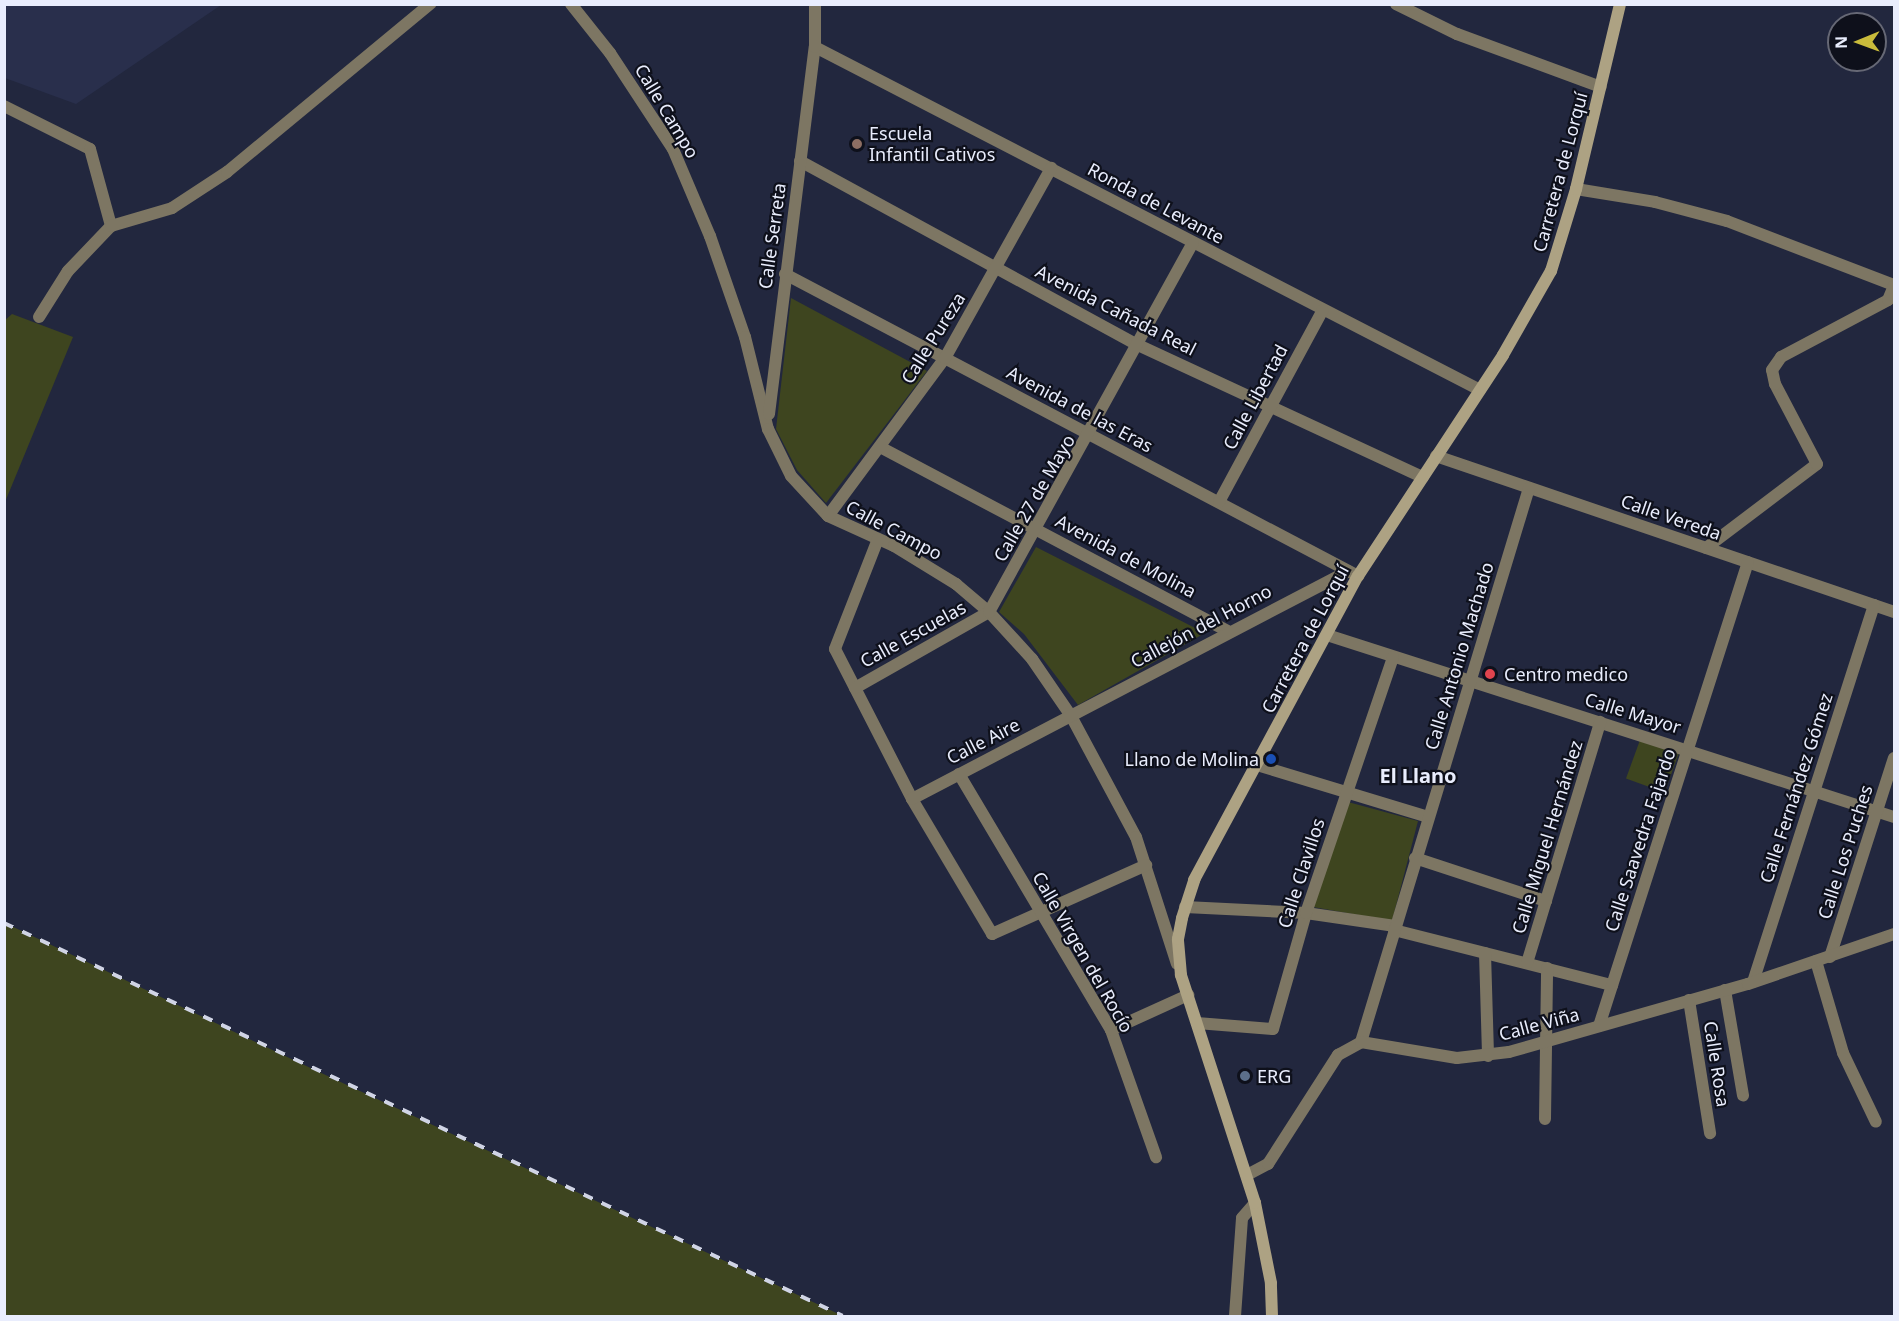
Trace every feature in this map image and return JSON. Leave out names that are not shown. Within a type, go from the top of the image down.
[{"type":"main road","name":"Carretera de Lorquí","points":[[1272,1317],[1271,1282],[1255,1203],[1181,975],[1178,939],[1185,907],[1194,880],[1327,635],[1353,574],[1423,477],[1480,390],[1551,270],[1576,189],[1620,4]]},
{"type":"street","points":[[39,317],[68,271],[111,226],[172,208],[227,172],[430,4]]},
{"type":"street","name":"Calle Campo","points":[[571,4],[610,53],[673,149],[710,236],[745,337],[768,429],[791,476],[828,516],[878,539],[956,584],[989,612],[1032,659],[1071,716],[1136,837],[1181,975]]},
{"type":"street","name":"Calle Serreta","points":[[768,429],[785,274],[815,47],[815,4]]},
{"type":"street","points":[[1396,4],[1457,34],[1601,87]]},
{"type":"street","name":"Ronda de Levante","points":[[815,47],[1480,390]]},
{"type":"street","points":[[4,106],[90,149],[111,226]]},
{"type":"street","name":"Avenida Cañada Real","points":[[800,160],[1138,345],[1423,477]]},
{"type":"street","name":"Calle Pureza","points":[[828,516],[945,358],[1051,168]]},
{"type":"street","points":[[1576,189],[1655,202],[1727,221],[1894,286],[1888,300],[1781,357],[1773,370],[1775,384],[1817,464],[1706,548]]},
{"type":"street","name":"Calle 27 de Mayo","points":[[989,612],[1091,434],[1194,243]]},
{"type":"street","name":"Avenida de las Eras","points":[[785,274],[1353,574]]},
{"type":"street","name":"Calle Libertad","points":[[1219,502],[1323,310]]},
{"type":"street","name":"Avenida de Molina","points":[[880,447],[1227,631]]},
{"type":"street","name":"Calle Vereda","points":[[1436,456],[1894,612]]},
{"type":"street","name":"Calle Antonio Machado","points":[[1361,1042],[1529,488]]},
{"type":"street","points":[[878,539],[835,649],[912,798],[992,934],[1146,865]]},
{"type":"street","name":"Calle Saavedra Fajardo","points":[[1599,1026],[1748,562]]},
{"type":"street","name":"Callejón del Horno","points":[[1071,716],[1227,631],[1353,574]]},
{"type":"street","name":"Calle Fernández Gómez","points":[[1753,982],[1874,605]]},
{"type":"street","name":"Calle Escuelas","points":[[855,687],[989,612]]},
{"type":"street","name":"Calle Mayor","points":[[1327,635],[1469,682],[1689,749],[1894,817]]},
{"type":"street","name":"Calle Clavillos","points":[[1197,1023],[1273,1029],[1306,913],[1393,657]]},
{"type":"street","name":"Calle Aire","points":[[912,798],[1071,716]]},
{"type":"street","name":"Calle Miguel Hernández","points":[[1527,963],[1600,722]]},
{"type":"street","name":"Calle Los Puches","points":[[1830,957],[1894,758]]},
{"type":"street","points":[[1257,765],[1428,817]]},
{"type":"street","name":"Calle Virgen del Rocío","points":[[959,774],[1111,1030],[1156,1157]]},
{"type":"street","points":[[1415,858],[1546,902]]},
{"type":"street","points":[[1185,907],[1306,913],[1394,928],[1612,985]]},
{"type":"street","name":"Calle Viña","points":[[1361,1042],[1439,1056],[1488,1056],[1753,982],[1894,934]]},
{"type":"street","points":[[1485,953],[1488,1056]]},
{"type":"street","points":[[1816,962],[1843,1053],[1876,1122]]},
{"type":"street","points":[[1545,1119],[1547,968]]},
{"type":"street","points":[[1725,990],[1743,1095]]},
{"type":"street","points":[[1111,1030],[1188,995]]},
{"type":"street","name":"Calle Rosa","points":[[1689,1000],[1710,1133]]},
{"type":"street","points":[[1247,1174],[1268,1164],[1338,1054],[1361,1042]]},
{"type":"street","points":[[1235,1317],[1242,1218],[1255,1203]]},
{"type":"shaded area","points":[[4,5],[221,5],[76,104],[5,78]]},
{"type":"green space","points":[[791,298],[927,371],[826,503],[797,470],[776,429]]},
{"type":"green space","points":[[12,314],[73,337],[5,502],[4,321]]},
{"type":"green space","points":[[1036,547],[1205,633],[1078,705],[1024,634],[999,612]]},
{"type":"green space","points":[[1640,740],[1679,754],[1665,793],[1626,779]]},
{"type":"green space","points":[[1348,802],[1418,821],[1392,921],[1313,907]]},
{"type":"green space","points":[[5,923],[302,1064],[843,1316],[5,1316]]},
{"type":"railway","points":[[4,923],[843,1316]]},
{"type":"place","name":"Escuela Infantil Cativos","points":[[857,144]]},
{"type":"place","name":"Centro medico","points":[[1490,674]]},
{"type":"place","name":"Llano de Molina","points":[[1271,759]]},
{"type":"place","name":"ERG","points":[[1245,1076]]},
{"type":"district","name":"El Llano","points":[[1418,775]]}]
